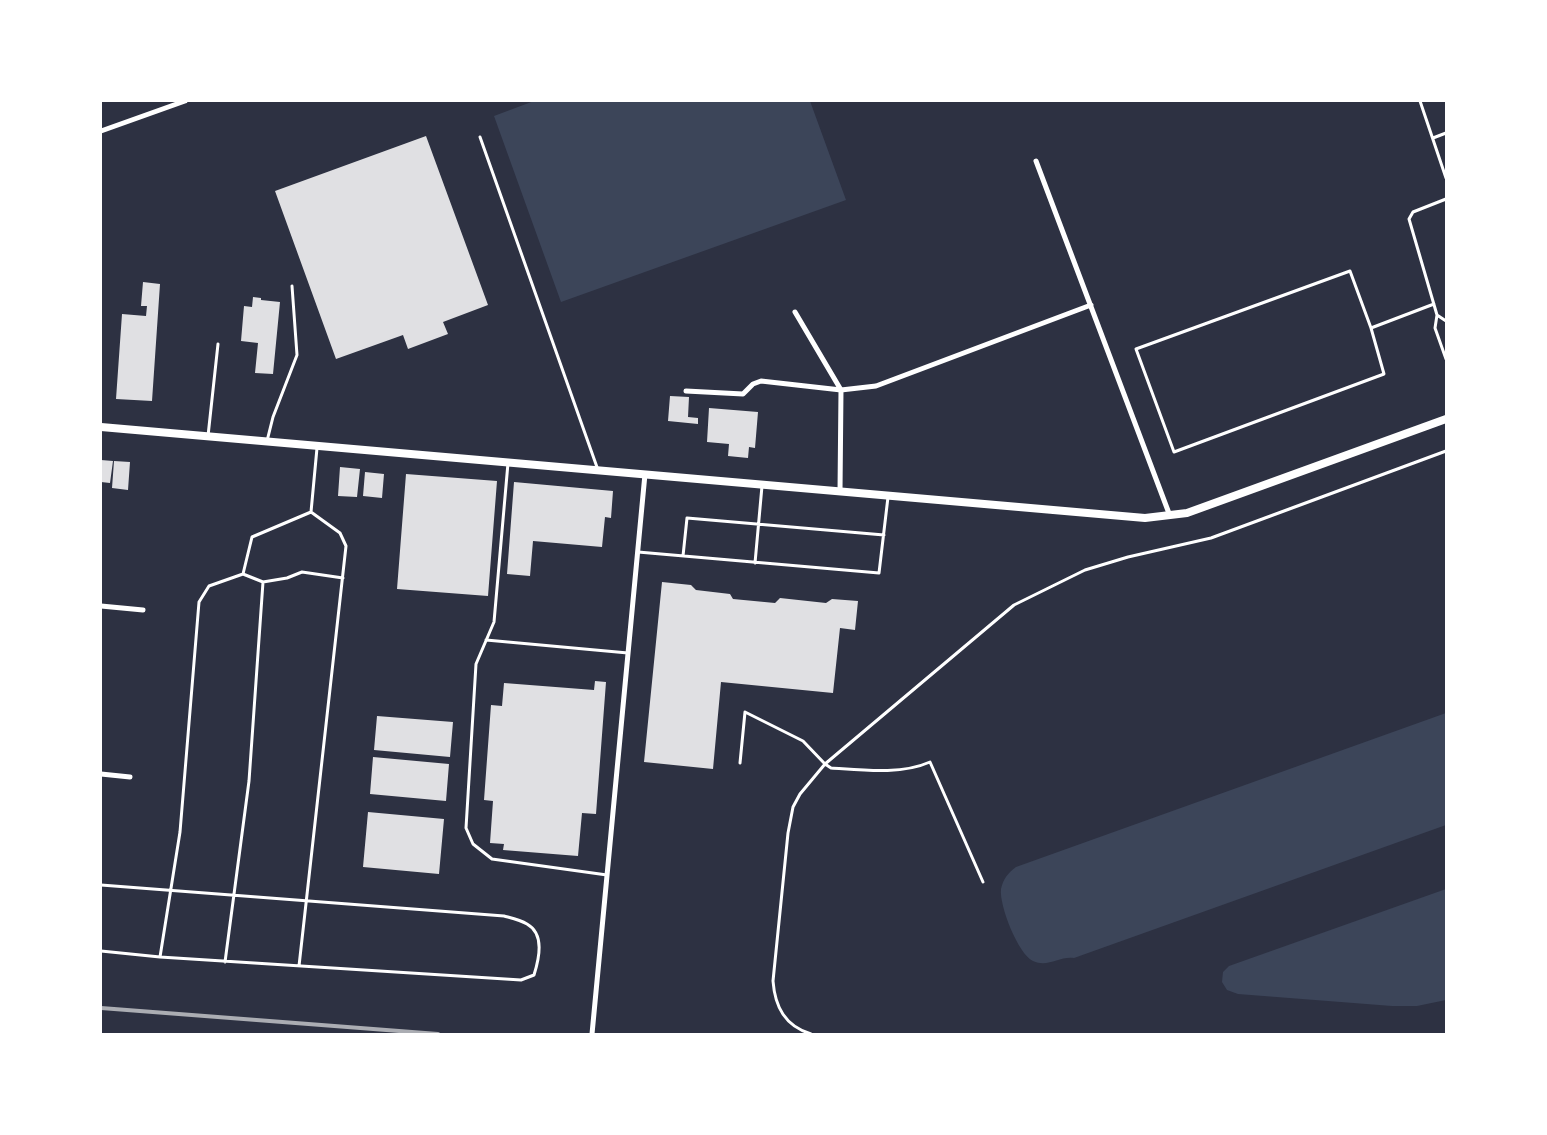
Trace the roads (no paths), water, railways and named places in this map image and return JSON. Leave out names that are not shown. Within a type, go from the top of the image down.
[{"type":"street","points":[[101,131],[184,101]]},
{"type":"street","points":[[1036,161],[1170,516]]},
{"type":"street","points":[[686,391],[743,394],[753,384],[761,380],[841,390],[876,386],[1091,305]]},
{"type":"street","points":[[795,312],[841,390],[840,491]]},
{"type":"street","points":[[101,427],[1145,518],[1187,513],[1446,419]]},
{"type":"street","points":[[592,1034],[645,474]]},
{"type":"street","points":[[101,606],[143,610]]},
{"type":"street","points":[[101,774],[130,776]]},
{"type":"lane","points":[[1420,101],[1446,178]]},
{"type":"lane","points":[[1432,138],[1446,133]]},
{"type":"lane","points":[[480,137],[598,470]]},
{"type":"lane","points":[[1446,199],[1413,212],[1409,219],[1437,315],[1435,328],[1446,359]]},
{"type":"lane","points":[[1350,271],[1371,328],[1384,374],[1174,452],[1136,349],[1350,271]]},
{"type":"lane","points":[[266,442],[273,417],[297,355],[292,286]]},
{"type":"lane","points":[[1371,328],[1434,304]]},
{"type":"lane","points":[[1437,315],[1446,321]]},
{"type":"lane","points":[[208,436],[218,344]]},
{"type":"lane","points":[[311,512],[317,446]]},
{"type":"lane","points":[[811,1034],[792,1024],[782,1016],[774,998],[773,981],[788,833],[793,807],[800,794],[825,764],[1014,605],[1048,587],[1085,570],[1128,557],[1211,538],[1446,451]]},
{"type":"lane","points":[[508,462],[494,622],[476,664],[466,828],[473,844],[492,859],[607,876]]},
{"type":"lane","points":[[755,563],[762,484]]},
{"type":"lane","points":[[638,552],[880,573],[888,495]]},
{"type":"lane","points":[[243,574],[252,537],[311,512]]},
{"type":"lane","points":[[299,966],[346,546],[340,533],[311,512]]},
{"type":"lane","points":[[683,556],[687,518],[884,535]]},
{"type":"lane","points":[[160,957],[180,832],[199,602],[208,586],[243,574],[263,582],[287,578],[302,572],[343,578]]},
{"type":"lane","points":[[225,962],[249,781],[263,582]]},
{"type":"lane","points":[[486,640],[628,653]]},
{"type":"lane","points":[[740,763],[745,712],[803,741],[831,768],[876,770],[910,768],[930,762],[983,882]]},
{"type":"lane","points":[[101,884],[504,916],[528,924],[538,938],[540,954],[534,975],[521,980],[225,962],[101,951]]},
{"type":"railway","points":[[101,1008],[438,1034]]}]
